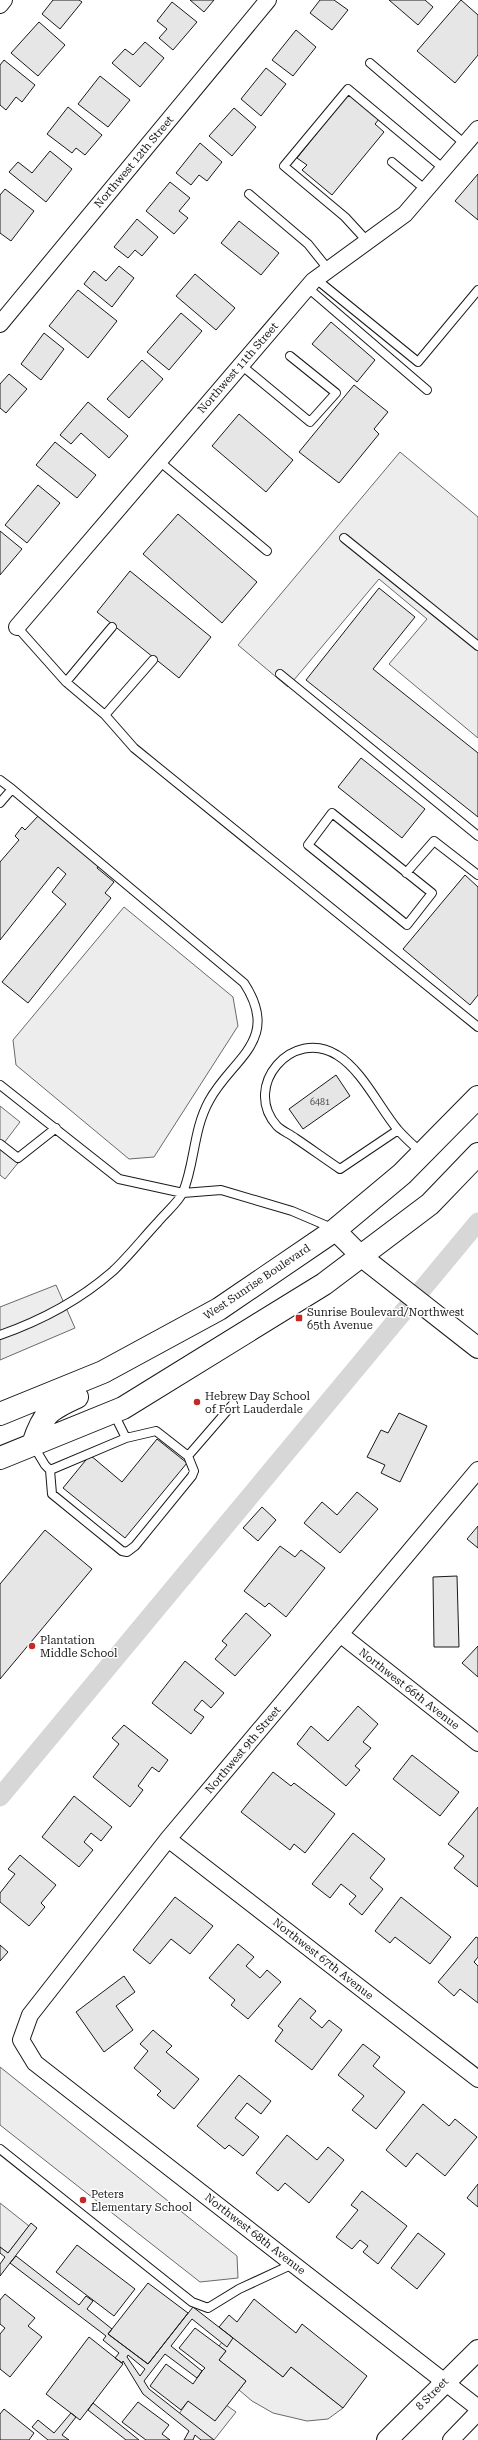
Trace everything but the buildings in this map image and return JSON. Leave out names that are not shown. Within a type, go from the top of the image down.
[{"type":"highway","name":"West Sunrise Boulevard","points":[[0,1414],[103,1372],[219,1310],[335,1230],[402,1174],[478,1097]]},
{"type":"highway","points":[[0,1458],[113,1412],[324,1284],[362,1257],[430,1204],[478,1154]]},
{"type":"highway","points":[[33,1444],[38,1427],[44,1415],[50,1410],[146,1367],[159,1355],[166,1338]]},
{"type":"street","points":[[0,5],[4,0]]},
{"type":"street","name":"Northwest 12th Street","points":[[0,324],[268,0]]},
{"type":"street","name":"Northwest 11th Street","points":[[17,627],[241,365],[317,279],[405,214],[478,129]]},
{"type":"street","points":[[335,1230],[362,1257],[478,1348]]},
{"type":"street","name":"Northwest 9th Street","points":[[21,2040],[30,2015],[168,1839],[478,1470]]},
{"type":"street","name":"Northwest 66th Avenue","points":[[340,1634],[478,1743]]},
{"type":"street","name":"Northwest 67th Avenue","points":[[168,1839],[478,2079]]},
{"type":"street","name":"Northwest 68th Avenue","points":[[21,2040],[35,2063],[478,2408]]},
{"type":"street","name":"8 Street","points":[[387,2440],[444,2381],[478,2350]]},
{"type":"street","points":[[450,2440],[478,2412]]},
{"type":"lane","points":[[370,63],[465,144]]},
{"type":"lane","points":[[367,241],[345,217],[284,166],[348,89],[444,169]]},
{"type":"lane","points":[[392,162],[426,190]]},
{"type":"lane","points":[[249,194],[308,244],[317,279],[427,390]]},
{"type":"lane","points":[[317,279],[418,362],[478,290]]},
{"type":"lane","points":[[241,365],[310,422],[336,393],[290,356]]},
{"type":"lane","points":[[159,461],[267,551]]},
{"type":"lane","points":[[344,538],[478,646]]},
{"type":"lane","points":[[66,682],[112,626]]},
{"type":"lane","points":[[17,627],[66,682],[105,716],[134,748],[478,1026]]},
{"type":"lane","points":[[105,716],[153,660]]},
{"type":"lane","points":[[280,674],[478,836]]},
{"type":"lane","points":[[0,780],[244,983],[253,996],[257,1012],[256,1030],[252,1048],[209,1100],[197,1129],[183,1192],[113,1271],[90,1288],[31,1324],[0,1335]]},
{"type":"lane","points":[[0,803],[12,789]]},
{"type":"lane","points":[[332,813],[406,872],[432,893],[407,925],[308,845],[332,813]]},
{"type":"lane","points":[[406,872],[434,840],[478,875]]},
{"type":"lane","points":[[398,1130],[340,1169],[278,1126],[265,1100],[267,1081],[273,1067],[287,1056],[305,1048],[321,1048],[336,1054],[348,1063],[398,1130],[422,1154]]},
{"type":"lane","points":[[0,1085],[119,1179],[183,1192],[221,1190],[292,1211],[335,1230]]},
{"type":"lane","points":[[0,1144],[18,1158],[56,1128]]},
{"type":"lane","points":[[188,1456],[233,1404]]},
{"type":"lane","points":[[113,1412],[126,1438]]},
{"type":"lane","points":[[33,1444],[45,1466],[50,1470],[52,1494],[122,1551],[127,1552],[135,1546],[192,1476],[194,1471],[188,1456],[156,1431],[126,1438],[50,1470]]},
{"type":"lane","points":[[0,2149],[192,2302],[208,2308],[240,2289],[293,2264]]},
{"type":"shaded area","points":[[400,452],[478,517],[478,738],[389,664],[427,619],[379,579],[288,687],[238,645]]},
{"type":"shaded area","points":[[124,907],[233,997],[238,1026],[154,1157],[129,1159],[16,1065],[13,1040]]},
{"type":"shaded area","points":[[0,1106],[20,1122],[4,1143],[22,1158],[5,1179],[0,1175]]},
{"type":"shaded area","points":[[56,1285],[75,1328],[0,1360],[0,1307]]},
{"type":"shaded area","points":[[0,2067],[237,2256],[238,2278],[200,2282],[0,2125]]},
{"type":"shaded area","points":[[0,2203],[29,2226],[8,2253],[0,2247]]},
{"type":"shaded area","points":[[228,2334],[283,2377],[291,2367],[343,2408],[328,2419],[307,2421],[273,2413],[252,2401],[239,2390],[246,2381],[219,2360],[226,2351],[219,2346]]},
{"type":"shaded area","points":[[188,2401],[226,2405],[236,2412],[214,2440],[179,2414]]},
{"type":"waterway","points":[[0,1797],[478,1222]]},
{"type":"place","name":"Sunrise Boulevard/Northwest 65th Avenue","points":[[299,1318]]},
{"type":"place","name":"Hebrew Day School of Fort Lauderdale","points":[[197,1402]]},
{"type":"place","name":"Plantation Middle School","points":[[32,1646]]},
{"type":"place","name":"Peters Elementary School","points":[[83,2200]]}]
